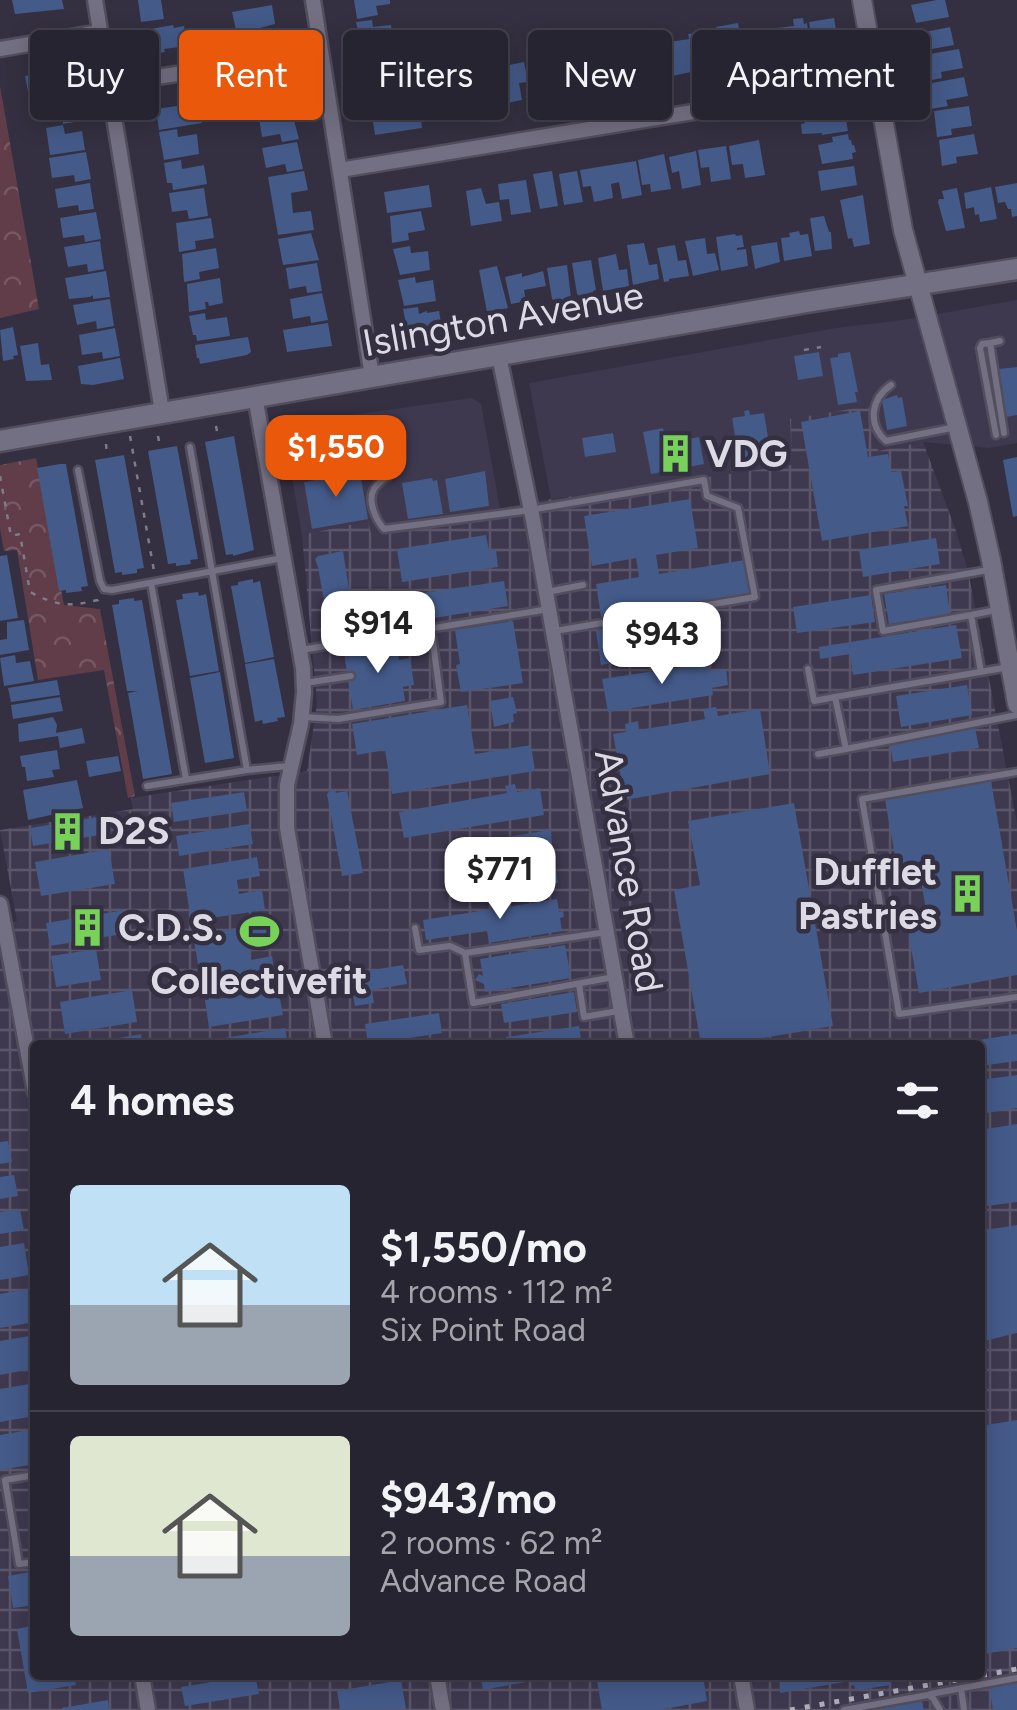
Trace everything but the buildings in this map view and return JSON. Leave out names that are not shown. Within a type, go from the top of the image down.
[{"type":"main road","name":"Islington Avenue","points":[[0,441],[1017,268]]},
{"type":"street","points":[[95,0],[100,30]]},
{"type":"street","points":[[313,0],[317,30]]},
{"type":"street","points":[[862,0],[867,30]]},
{"type":"street","points":[[0,49],[30,44]]},
{"type":"street","points":[[323,71],[372,377]]},
{"type":"street","points":[[340,170],[692,112]]},
{"type":"street","points":[[115,120],[162,412]]},
{"type":"street","points":[[883,120],[903,230],[993,569],[1017,704]]},
{"type":"street","name":"Advance Road","points":[[498,356],[546,592],[626,1040]]},
{"type":"street","points":[[255,396],[304,683],[302,717],[285,805],[325,1040]]},
{"type":"street","points":[[0,908],[30,1066]]},
{"type":"street","points":[[143,1680],[148,1710]]},
{"type":"street","points":[[438,1680],[443,1710]]},
{"type":"street","points":[[742,1680],[747,1710]]},
{"type":"lane","points":[[1000,341],[990,342],[1000,434]]},
{"type":"lane","points":[[891,385],[880,393],[873,408],[878,434],[886,441],[958,427]]},
{"type":"lane","points":[[190,447],[247,770]]},
{"type":"lane","points":[[78,470],[104,589],[284,558]]},
{"type":"lane","points":[[387,477],[374,488],[372,497],[373,510],[384,529],[530,510],[704,480],[708,496],[738,508],[756,597],[552,631]]},
{"type":"lane","points":[[993,569],[876,590],[883,631],[1000,609]]},
{"type":"lane","points":[[154,582],[186,779]]},
{"type":"lane","points":[[546,592],[583,586]]},
{"type":"lane","points":[[300,650],[548,609]]},
{"type":"lane","points":[[970,616],[981,672]]},
{"type":"lane","points":[[302,717],[338,720],[441,702],[431,628]]},
{"type":"lane","points":[[808,669],[814,701],[1010,667]]},
{"type":"lane","points":[[304,683],[352,676]]},
{"type":"lane","points":[[836,698],[846,749]]},
{"type":"lane","points":[[818,754],[1017,714]]},
{"type":"lane","points":[[146,786],[290,766]]},
{"type":"lane","points":[[1017,772],[862,799],[899,1014],[1017,998]]},
{"type":"lane","points":[[414,928],[419,950],[450,946],[465,954],[607,932]]},
{"type":"lane","points":[[465,954],[473,1003],[615,977]]},
{"type":"lane","points":[[578,984],[584,1017],[620,1010]]},
{"type":"lane","points":[[30,1476],[4,1480],[19,1564],[30,1563]]},
{"type":"lane","points":[[844,1710],[1017,1678]]},
{"type":"lane","points":[[961,1688],[964,1710]]},
{"type":"lane","points":[[928,1695],[940,1710]]},
{"type":"path","points":[[804,350],[821,346]]},
{"type":"path","points":[[216,426],[218,436]]},
{"type":"path","points":[[158,436],[160,446]]},
{"type":"path","points":[[106,444],[107,455]]},
{"type":"path","points":[[132,450],[154,582]]},
{"type":"path","points":[[0,476],[11,536],[20,534],[30,592],[53,604],[80,604],[98,600],[104,589]]},
{"type":"shaded area","points":[[1017,300],[1017,443],[988,448],[923,442],[878,451],[869,407],[793,465],[551,499],[529,383]]},
{"type":"shaded area","points":[[472,398],[481,404],[500,509],[370,533],[367,521],[302,535],[283,425]]},
{"type":"shaded area","points":[[869,406],[878,451],[923,442],[968,571],[1017,823],[1017,1710],[0,1710],[0,925],[17,921],[0,830],[133,809],[131,798],[307,771],[317,703],[302,535],[368,521],[371,533],[551,499],[792,465],[790,419]]},
{"type":"green space","points":[[0,86],[39,309],[0,318]]},
{"type":"green space","points":[[36,458],[64,605],[100,609],[135,796],[128,798],[104,670],[38,680],[17,550],[4,551],[0,528],[0,465]]},
{"type":"railway","points":[[985,1675],[1017,1669]]},
{"type":"railway","points":[[790,1710],[956,1680]]},
{"type":"place","name":"VDG","points":[[675,454]]},
{"type":"place","name":"D2S","points":[[68,831]]},
{"type":"place","name":"Dufflet Pastries","points":[[967,894]]},
{"type":"place","name":"C.D.S.","points":[[88,928]]},
{"type":"place","name":"Collectivefit","points":[[259,932]]}]
